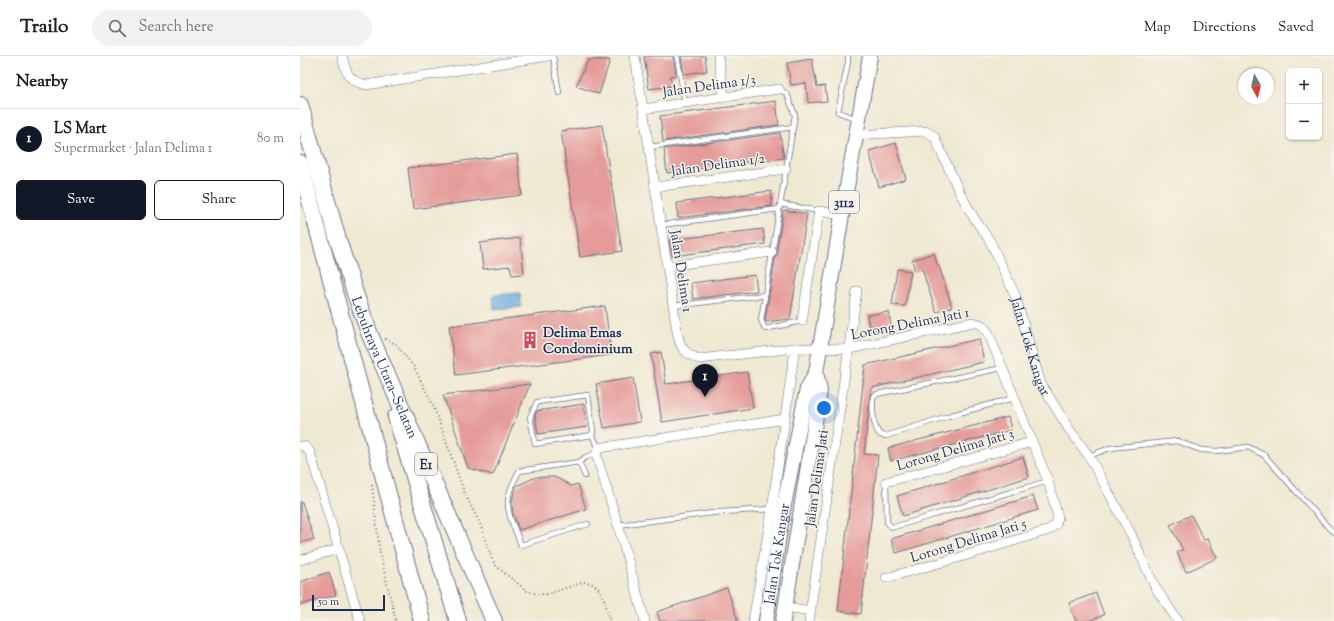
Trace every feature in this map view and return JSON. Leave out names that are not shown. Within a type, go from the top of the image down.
[{"type":"highway","name":"Lebuhraya Utara–Selatan","points":[[300,105],[338,240],[370,335],[494,621]]},
{"type":"highway","name":"Lebuhraya Utara–Selatan","points":[[300,163],[422,621]]},
{"type":"highway","points":[[370,335],[458,621]]},
{"type":"main road","name":"Jalan Tok Kangar","points":[[766,621],[777,510],[807,389],[816,372],[870,56]]},
{"type":"main road","name":"Jalan Tok Kangar","points":[[784,614],[820,391],[816,372]]},
{"type":"street","points":[[342,56],[348,74],[356,82],[366,85],[548,56]]},
{"type":"street","name":"Jalan Delima 1","points":[[635,56],[679,342],[688,355],[699,359],[795,348],[820,348]]},
{"type":"street","points":[[718,56],[724,97]]},
{"type":"street","name":"Jalan Delima 1/3","points":[[643,109],[778,89]]},
{"type":"street","name":"Jalan Tok Kangar","points":[[856,135],[925,131],[934,136],[960,193],[974,218],[990,241],[1015,295],[1041,384],[1088,456],[1131,534],[1155,587],[1178,621]]},
{"type":"street","name":"Jalan Delima 1/2","points":[[655,187],[786,169]]},
{"type":"street","points":[[802,321],[819,211],[842,215]]},
{"type":"street","points":[[667,266],[772,252]]},
{"type":"street","name":"Jalan Delima Jati","points":[[809,621],[857,291]]},
{"type":"street","name":"Lorong Delima Jati 1","points":[[820,348],[849,349],[972,322],[982,325],[988,332],[1048,481],[1058,517],[1056,524]]},
{"type":"street","points":[[753,621],[777,510],[785,419],[795,348]]},
{"type":"street","points":[[645,621],[597,451],[785,419]]},
{"type":"street","name":"Lorong Delima Jati 3","points":[[886,482],[1032,442]]},
{"type":"street","points":[[300,446],[304,446],[310,452],[360,621]]},
{"type":"street","name":"Lorong Delima Jati 5","points":[[886,578],[1049,530],[1056,524]]},
{"type":"street","points":[[300,560],[338,549]]},
{"type":"street","points":[[784,614],[811,611]]},
{"type":"lane","points":[[553,56],[559,93]]},
{"type":"lane","points":[[678,56],[685,103]]},
{"type":"lane","points":[[848,56],[838,112],[859,120]]},
{"type":"lane","points":[[778,89],[787,94],[795,115],[761,320],[765,329],[802,321]]},
{"type":"lane","points":[[649,147],[793,127]]},
{"type":"lane","points":[[661,225],[779,207],[819,211]]},
{"type":"lane","points":[[673,306],[765,295]]},
{"type":"lane","points":[[1002,368],[877,394],[873,397],[872,402],[876,431],[880,436],[886,436],[948,416],[1014,398]]},
{"type":"lane","points":[[588,524],[521,545],[511,519],[508,505],[510,488],[519,471],[579,462],[597,451],[592,435],[593,431],[588,395],[537,402],[530,417],[535,444],[592,435]]},
{"type":"lane","points":[[1088,456],[1110,448],[1177,441],[1201,450],[1217,451],[1248,447],[1264,455],[1334,532]]},
{"type":"lane","points":[[579,462],[586,476]]},
{"type":"lane","points":[[886,482],[887,522],[890,526],[894,527],[1048,481]]},
{"type":"lane","points":[[618,525],[721,512],[777,510]]},
{"type":"path","points":[[370,335],[384,338],[396,344],[414,367],[433,405],[465,494],[480,524],[492,559],[497,567],[527,590],[538,594],[548,594],[584,582],[590,582],[596,585],[601,591],[610,621]]},
{"type":"path","points":[[371,479],[380,554],[396,621]]},
{"type":"water","points":[[520,293],[521,307],[494,309],[493,295]]},
{"type":"building","points":[[644,56],[673,56],[676,75],[670,76],[672,86],[649,89]]},
{"type":"building","points":[[681,56],[705,56],[707,71],[684,74]]},
{"type":"building","points":[[812,59],[817,87],[825,86],[827,101],[808,103],[806,83],[791,85],[787,63]]},
{"type":"building","points":[[588,60],[610,60],[599,94],[576,86]]},
{"type":"building","points":[[776,101],[779,125],[663,141],[660,116]]},
{"type":"building","points":[[602,125],[622,251],[580,257],[561,131]]},
{"type":"building","points":[[780,133],[784,158],[667,173],[664,149]]},
{"type":"building","points":[[896,143],[906,179],[879,187],[869,151]]},
{"type":"building","points":[[517,154],[522,195],[413,209],[408,168]]},
{"type":"building","points":[[771,191],[772,206],[678,218],[677,203]]},
{"type":"building","points":[[784,210],[807,214],[790,319],[766,322],[765,320],[775,257],[778,254],[777,248]]},
{"type":"building","points":[[763,229],[765,244],[672,256],[669,240]]},
{"type":"building","points":[[520,238],[524,274],[512,275],[510,266],[483,269],[480,243]]},
{"type":"building","points":[[934,253],[952,307],[936,312],[922,269],[915,271],[912,260]]},
{"type":"building","points":[[897,269],[911,271],[905,306],[892,305]]},
{"type":"building","points":[[755,275],[757,291],[693,299],[691,283]]},
{"type":"building","name":"Delima Emas Condominium","points":[[605,306],[611,355],[456,375],[449,326]]},
{"type":"building","points":[[889,312],[891,328],[870,331],[867,315]]},
{"type":"building","points":[[979,339],[984,362],[871,388],[864,454],[878,455],[861,614],[838,611],[865,365]]},
{"type":"building","points":[[661,352],[666,384],[747,372],[753,408],[662,422],[651,354]]},
{"type":"building","points":[[633,378],[640,422],[604,428],[596,384]]},
{"type":"building","points":[[530,384],[493,475],[468,468],[443,395]]},
{"type":"building","points":[[584,404],[587,427],[538,434],[535,415],[537,411]]},
{"type":"building","points":[[1008,417],[1011,430],[891,461],[888,448]]},
{"type":"building","points":[[1023,457],[1029,477],[903,516],[897,496]]},
{"type":"building","points":[[536,477],[555,477],[571,486],[578,484],[586,509],[519,530],[513,514],[512,505],[516,486]]},
{"type":"building","points":[[1033,496],[1038,510],[896,553],[891,539]]},
{"type":"building","points":[[300,502],[302,502],[314,539],[300,543]]},
{"type":"building","points":[[1191,515],[1204,540],[1208,539],[1217,558],[1186,572],[1177,552],[1183,550],[1170,525]]},
{"type":"building","points":[[329,572],[336,595],[300,605],[300,582]]},
{"type":"building","points":[[727,588],[738,621],[660,621],[657,612]]},
{"type":"building","points":[[1096,593],[1104,615],[1088,621],[1076,621],[1069,603]]},
{"type":"place","name":"Delima Emas Condominium","points":[[530,340]]},
{"type":"place","name":"LS Mart","points":[[705,397]]}]
